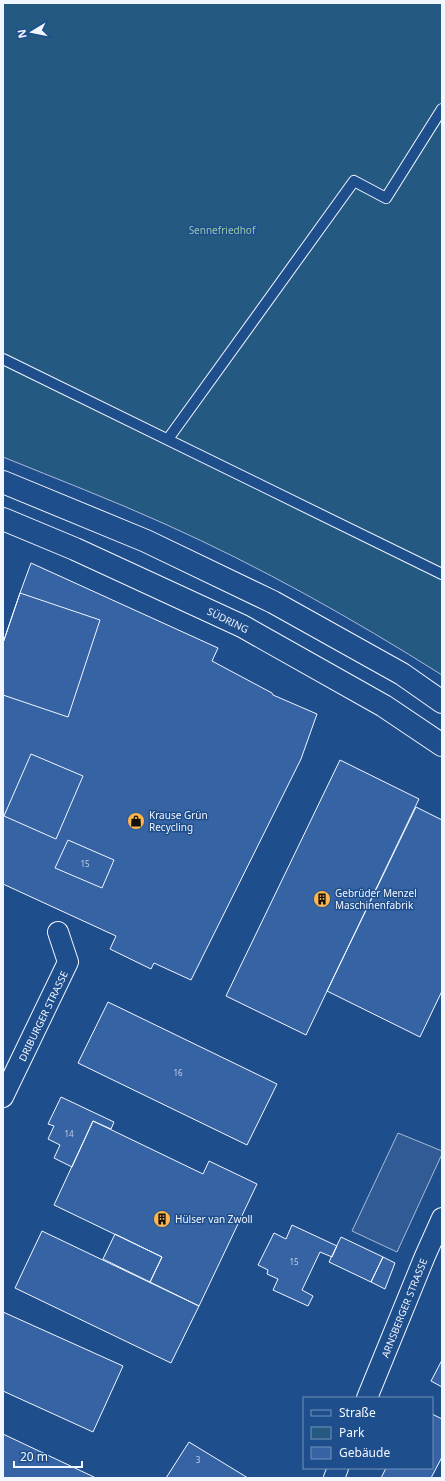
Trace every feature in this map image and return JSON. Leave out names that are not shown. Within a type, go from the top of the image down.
[{"type":"main road","points":[[3,482],[146,541],[273,602],[402,674],[442,702]]},
{"type":"main road","name":"SÜDRING","points":[[3,519],[75,549],[242,626],[384,706],[442,745]]},
{"type":"street","name":"DRIBURGER STRASSE","points":[[3,1097],[68,962],[58,932]]},
{"type":"street","name":"ARNSBERGER STRASSE","points":[[367,1397],[442,1218]]},
{"type":"lane","points":[[168,439],[354,181],[386,198],[442,109]]},
{"type":"lane","points":[[3,359],[442,574]]},
{"type":"green space","name":"Sennefriedhof","points":[[3,3],[442,3],[442,675],[341,614],[236,558],[145,515],[3,457]]},
{"type":"shaded area","points":[[398,1133],[442,1151],[442,1154],[397,1252],[352,1231]]},
{"type":"building","name":"Krause Grün Recycling","points":[[31,563],[218,648],[212,661],[272,693],[273,695],[317,714],[301,759],[191,980],[154,963],[151,969],[110,949],[116,936],[3,884],[3,643]]},
{"type":"building","points":[[20,593],[100,620],[68,717],[3,695],[3,643]]},
{"type":"building","points":[[31,754],[83,776],[56,839],[4,816]]},
{"type":"building","name":"Gebrüder Menzel Maschinenfabrik","points":[[340,760],[419,799],[306,1035],[226,996]]},
{"type":"building","points":[[416,807],[442,820],[442,991],[420,1037],[327,991]]},
{"type":"building","points":[[68,840],[114,860],[102,888],[55,868]]},
{"type":"building","points":[[108,1002],[277,1084],[247,1145],[78,1063]]},
{"type":"building","points":[[61,1097],[114,1122],[111,1129],[93,1121],[72,1167],[54,1158],[60,1145],[48,1139],[54,1126],[48,1124]]},
{"type":"building","name":"Hülser van Zwoll","points":[[93,1121],[203,1174],[209,1161],[257,1184],[199,1306],[150,1282],[162,1257],[54,1205]]},
{"type":"building","points":[[292,1225],[337,1246],[332,1257],[320,1252],[302,1290],[313,1296],[308,1306],[273,1290],[278,1279],[267,1274],[268,1270],[258,1265],[274,1233],[286,1239]]},
{"type":"building","points":[[42,1231],[199,1306],[171,1363],[15,1288]]},
{"type":"building","points":[[115,1234],[162,1257],[150,1282],[103,1259]]},
{"type":"building","points":[[341,1237],[383,1257],[371,1282],[329,1262]]},
{"type":"building","points":[[383,1257],[395,1263],[385,1289],[371,1282]]},
{"type":"building","points":[[3,1312],[123,1366],[93,1432],[3,1391]]},
{"type":"building","points":[[442,1360],[442,1387],[431,1381]]},
{"type":"building","points":[[433,1414],[442,1419],[442,1457],[431,1478],[381,1478],[386,1469],[433,1469]]},
{"type":"building","points":[[3,1434],[96,1478],[3,1478]]},
{"type":"building","points":[[189,1442],[248,1478],[166,1478]]},
{"type":"place","name":"Krause Grün Recycling","points":[[136,821]]},
{"type":"place","name":"Gebrüder Menzel Maschinenfabrik","points":[[322,899]]},
{"type":"place","name":"Hülser van Zwoll","points":[[162,1219]]}]
